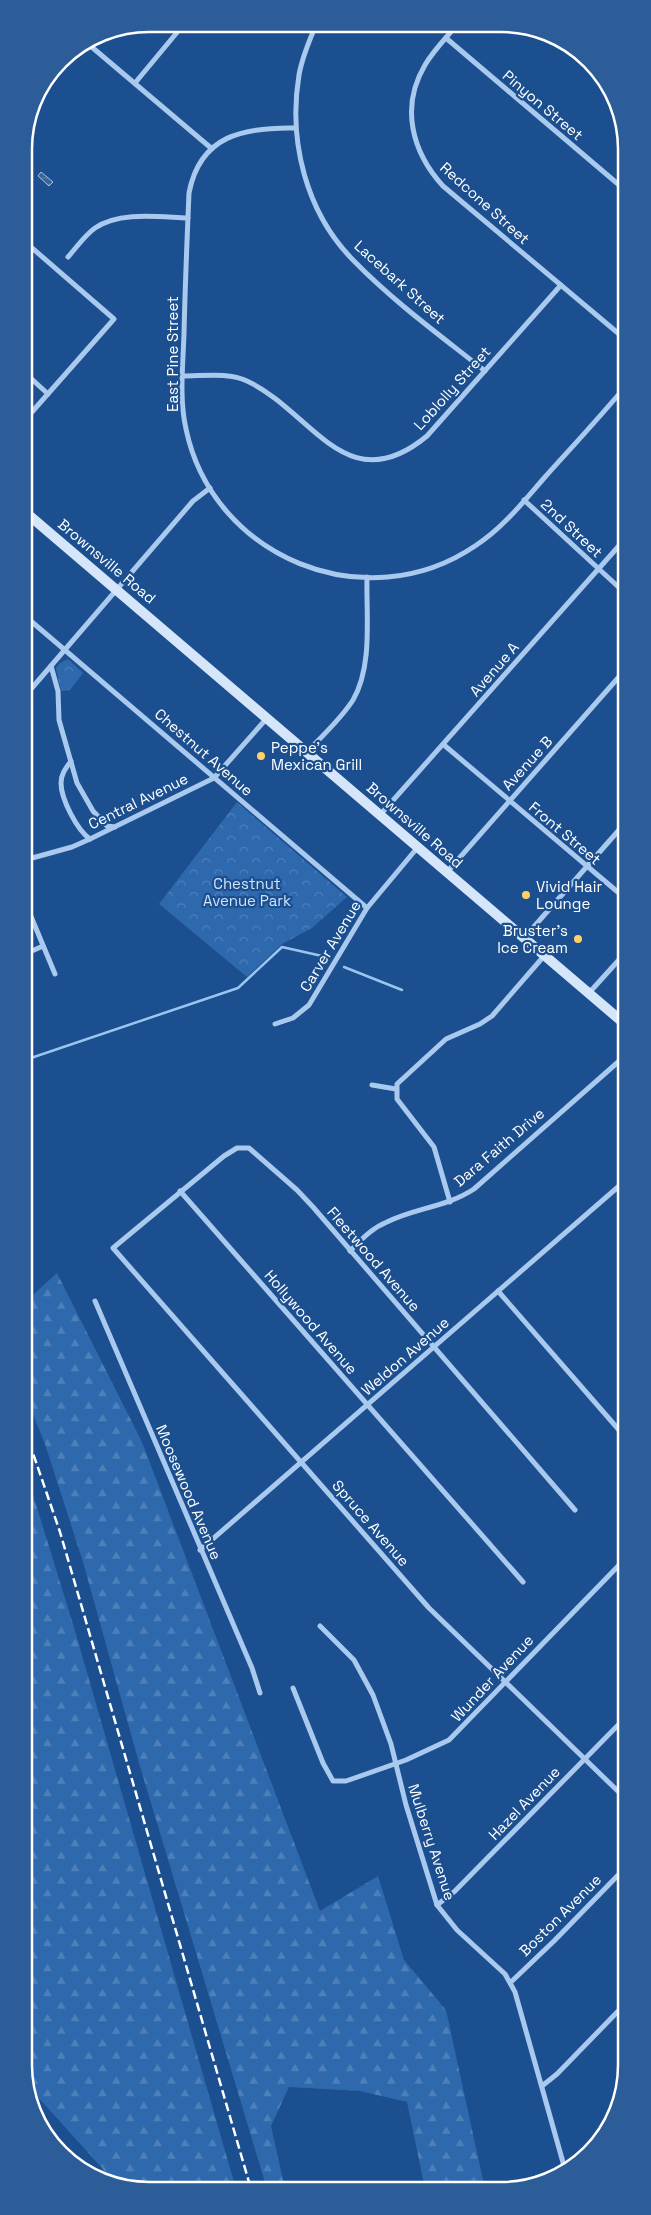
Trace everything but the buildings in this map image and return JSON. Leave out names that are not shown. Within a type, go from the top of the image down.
[{"type":"street","points":[[135,83],[177,32]]},
{"type":"street","name":"Lacebark Street","points":[[313,32],[299,74],[296,128],[307,187],[326,226],[354,261],[394,297],[485,371]]},
{"type":"street","name":"Redcone Street","points":[[451,32],[427,61],[415,88],[412,102],[412,129],[426,166],[442,186],[618,333]]},
{"type":"street","name":"Pinyon Street","points":[[446,38],[618,184]]},
{"type":"street","points":[[93,48],[211,148]]},
{"type":"street","name":"East Pine Street","points":[[296,128],[267,127],[244,131],[221,141],[211,148],[196,168],[191,181],[188,218],[183,408],[187,433],[196,461],[210,488],[240,526],[278,554],[322,572],[367,578],[408,574],[455,558],[492,534],[618,396]]},
{"type":"street","points":[[68,257],[92,230],[110,221],[139,217],[188,218]]},
{"type":"street","points":[[33,249],[114,320],[33,411]]},
{"type":"street","name":"Loblolly Street","points":[[183,376],[234,377],[246,381],[268,394],[338,451],[353,458],[376,460],[398,455],[427,436],[561,285]]},
{"type":"street","points":[[33,380],[48,394]]},
{"type":"street","points":[[33,687],[193,501],[210,488]]},
{"type":"street","name":"2nd Street","points":[[524,500],[618,587]]},
{"type":"street","name":"Brownsville Road","points":[[33,518],[618,1018]]},
{"type":"street","name":"Avenue A","points":[[380,815],[618,547]]},
{"type":"street","points":[[307,752],[346,709],[362,681],[366,655],[367,578]]},
{"type":"street","name":"Chestnut Avenue","points":[[33,623],[367,908]]},
{"type":"street","points":[[51,666],[58,691],[59,720],[77,783],[86,802],[107,826],[116,827]]},
{"type":"street","name":"Avenue B","points":[[447,872],[618,679]]},
{"type":"street","name":"Central Avenue","points":[[33,858],[72,847],[214,778],[267,718]]},
{"type":"street","name":"Front Street","points":[[444,745],[585,867],[618,893]]},
{"type":"street","points":[[71,761],[62,776],[62,791],[81,833],[90,839]]},
{"type":"street","points":[[524,938],[618,831]]},
{"type":"street","name":"Carver Avenue","points":[[275,1024],[294,1018],[309,1005],[367,908],[418,847]]},
{"type":"street","points":[[33,921],[55,974]]},
{"type":"street","points":[[33,951],[43,946]]},
{"type":"street","points":[[450,1202],[434,1147],[429,1138],[397,1099],[396,1089],[399,1080],[446,1039],[480,1024],[492,1016],[544,955]]},
{"type":"street","points":[[589,993],[618,961]]},
{"type":"street","name":"Dara Faith Drive","points":[[350,1250],[366,1234],[386,1222],[450,1202],[474,1189],[618,1062]]},
{"type":"street","points":[[372,1085],[396,1089]]},
{"type":"street","name":"Fleetwood Avenue","points":[[180,1191],[233,1150],[243,1146],[253,1150],[297,1190],[575,1510]]},
{"type":"street","name":"Weldon Avenue","points":[[200,1550],[618,1187]]},
{"type":"street","name":"Spruce Avenue","points":[[180,1191],[113,1248],[429,1608],[618,1791]]},
{"type":"street","name":"Hollywood Avenue","points":[[180,1191],[523,1582]]},
{"type":"street","points":[[498,1291],[618,1429]]},
{"type":"street","name":"Moosewood Avenue","points":[[95,1301],[252,1668],[260,1693]]},
{"type":"street","name":"Wunder Avenue","points":[[293,1688],[330,1778],[338,1782],[352,1779],[431,1750],[449,1740],[618,1566]]},
{"type":"street","name":"Mulberry Avenue","points":[[320,1626],[344,1649],[363,1674],[381,1714],[406,1805],[438,1905],[444,1916],[457,1930],[511,1982],[564,2164]]},
{"type":"street","name":"Hazel Avenue","points":[[438,1905],[455,1892],[618,1725]]},
{"type":"street","name":"Boston Avenue","points":[[511,1982],[618,1875]]},
{"type":"street","points":[[542,2086],[557,2074],[618,2011]]},
{"type":"green space","points":[[68,659],[83,673],[70,690],[61,691],[56,668],[60,663]]},
{"type":"green space","name":"Chestnut Avenue Park","points":[[237,802],[347,897],[312,928],[282,944],[247,977],[159,904]]},
{"type":"green space","points":[[57,1273],[142,1442],[320,1911],[378,1876],[404,1960],[446,2010],[483,2182],[424,2182],[407,2102],[360,2091],[289,2087],[271,2126],[283,2182],[265,2182],[139,1763],[83,1562],[45,1444],[32,1413],[32,1295]]},
{"type":"green space","points":[[32,1493],[73,1624],[234,2182],[142,2182],[112,2176],[106,2173],[37,2096],[32,2065]]},
{"type":"shaded area","points":[[41,172],[53,182],[49,186],[38,176]]},
{"type":"waterway","points":[[33,1057],[238,988],[282,947],[322,956]]},
{"type":"waterway","points":[[344,967],[402,990]]},
{"type":"railway","points":[[32,1451],[60,1532],[249,2182]]},
{"type":"place","name":"Peppe's Mexican Grill","points":[[261,756]]},
{"type":"place","name":"Vivid Hair Lounge","points":[[526,895]]},
{"type":"place","name":"Bruster's Ice Cream","points":[[578,939]]}]
